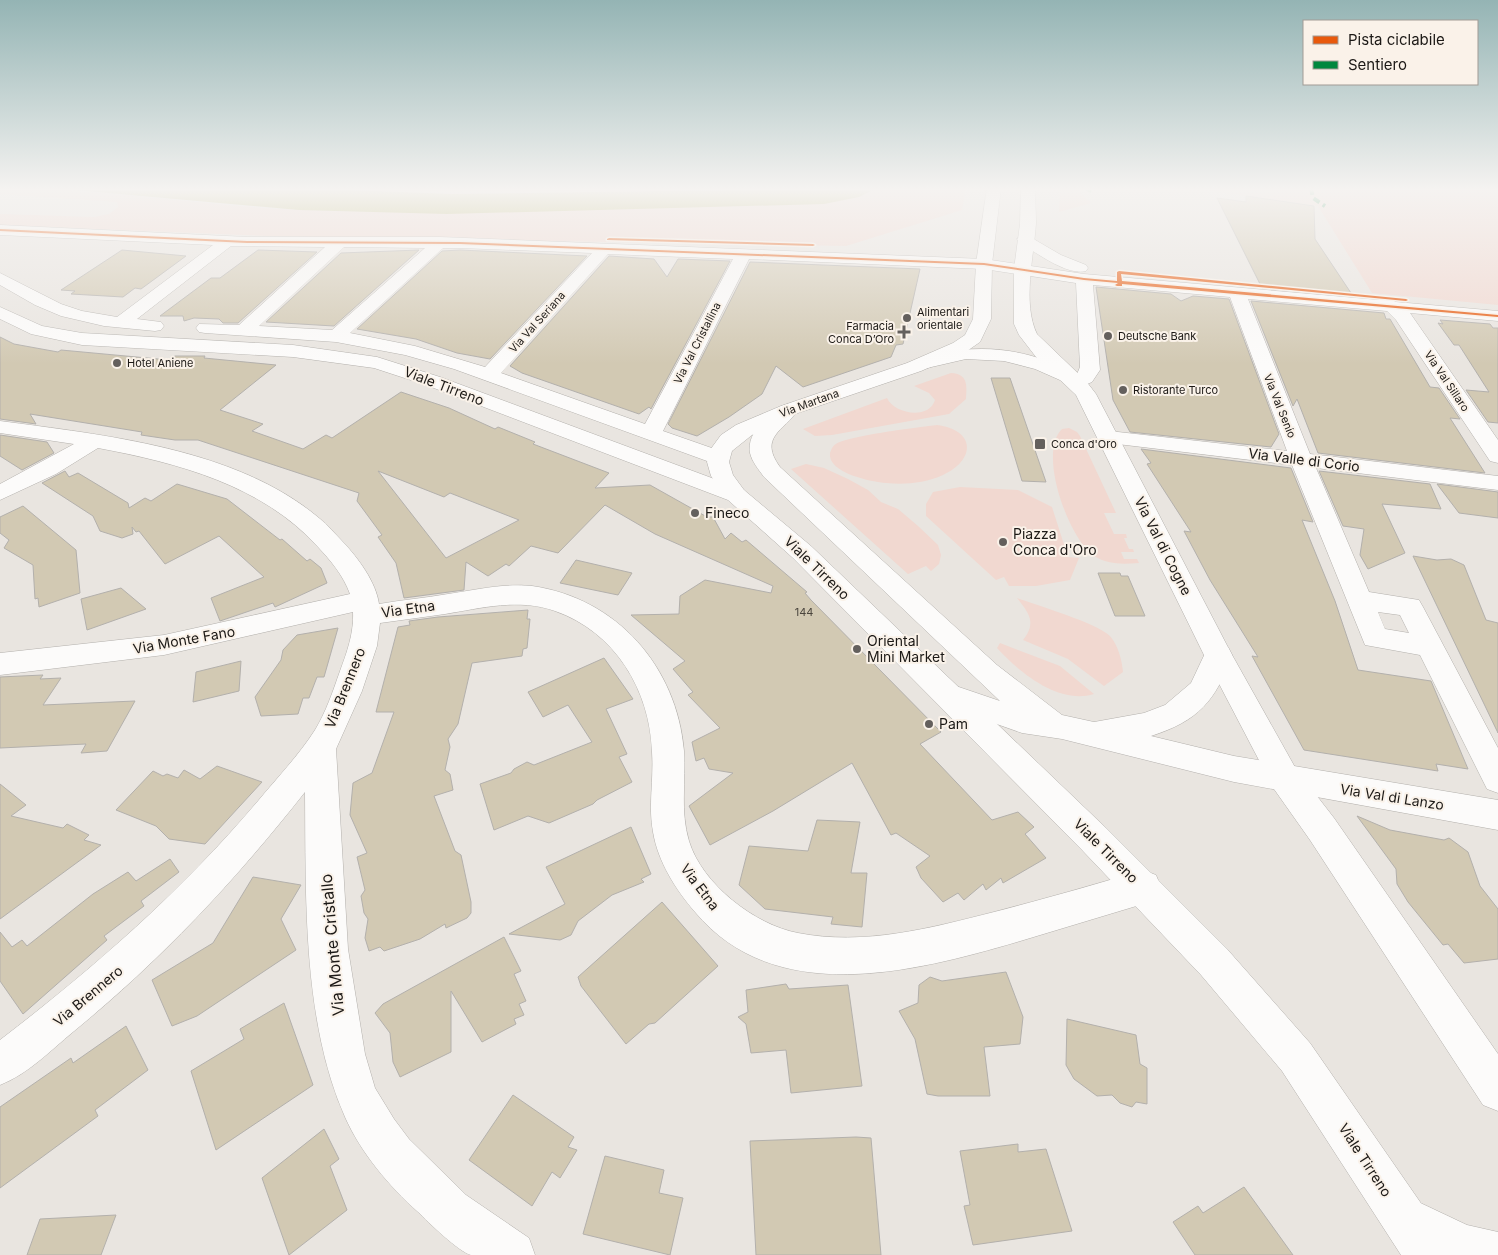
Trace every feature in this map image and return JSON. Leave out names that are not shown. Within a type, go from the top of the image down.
[{"type":"street","points":[[120,323],[221,247]]},
{"type":"street","points":[[245,329],[335,247]]},
{"type":"street","points":[[336,336],[435,247]]},
{"type":"street","points":[[566,247],[984,264],[1084,278],[1498,316]]},
{"type":"street","points":[[914,367],[960,347],[970,341],[977,333],[982,320],[986,247]]},
{"type":"street","points":[[1024,247],[1022,269],[1024,324],[1026,331],[1037,345],[1078,382],[1109,437]]},
{"type":"street","points":[[1038,247],[1066,263],[1140,283]]},
{"type":"street","name":"Via Val Seriana","points":[[488,375],[605,248]]},
{"type":"street","name":"Via Val Cristallina","points":[[651,434],[744,254]]},
{"type":"street","name":"Viale Tirreno","points":[[0,278],[62,311],[80,317],[120,323],[245,329],[336,336],[416,352],[488,375],[718,458]]},
{"type":"street","points":[[1078,382],[1088,375],[1090,366],[1084,278]]},
{"type":"street","name":"Via Val Senio","points":[[1237,293],[1301,459],[1375,638],[1429,646]]},
{"type":"street","points":[[1372,293],[1394,307]]},
{"type":"street","name":"Via Val Sillaro","points":[[1394,307],[1404,316],[1492,438],[1498,456]]},
{"type":"street","name":"Viale Tirreno","points":[[0,312],[37,330],[91,340],[293,351],[377,363],[433,381],[736,495],[802,552],[1143,887],[1214,962],[1296,1057],[1428,1255]]},
{"type":"street","points":[[914,367],[955,354],[995,353],[1032,360],[1078,382]]},
{"type":"street","name":"Via Martana","points":[[718,458],[723,446],[734,435],[788,410],[914,367]]},
{"type":"street","points":[[788,410],[768,427],[761,444],[762,458],[772,472],[987,673],[1021,701],[1070,729]]},
{"type":"street","points":[[0,427],[95,441],[161,454],[195,464],[241,482],[285,504],[324,534],[348,565],[366,608]]},
{"type":"street","name":"Via Valle di Corio","points":[[1109,437],[1498,483]]},
{"type":"street","name":"Via Val di Cogne","points":[[1109,437],[1218,655]]},
{"type":"street","points":[[0,493],[48,469],[95,441]]},
{"type":"street","points":[[718,458],[722,476],[736,495]]},
{"type":"street","name":"Via Etna","points":[[366,608],[529,596],[570,605],[617,634],[641,664],[657,696],[663,716],[668,752],[668,820],[676,853],[691,880],[715,909],[736,928],[764,943],[814,954],[840,956],[891,952],[976,935],[1143,887]]},
{"type":"street","points":[[1360,600],[1410,607],[1498,779]]},
{"type":"street","name":"Via Monte Fano","points":[[0,664],[164,645],[366,608]]},
{"type":"street","name":"Via Brennero","points":[[0,1065],[102,985],[173,919],[261,823],[320,747],[351,681],[364,640],[366,608]]},
{"type":"street","points":[[947,695],[1022,721],[1070,729],[1136,728],[1151,725],[1176,714],[1196,698],[1205,685],[1218,655]]},
{"type":"street","points":[[1218,655],[1285,779],[1322,829],[1498,1090]]},
{"type":"street","name":"Via Val di Lanzo","points":[[1070,729],[1234,769],[1498,815]]},
{"type":"street","name":"Via Monte Cristallo","points":[[320,747],[329,949],[340,1030],[351,1081],[366,1114],[416,1179],[445,1206],[512,1255]]},
{"type":"street","points":[[1400,1215],[1463,1246],[1498,1255]]},
{"type":"shaded area","points":[[1343,247],[1498,247],[1498,305],[1372,293]]},
{"type":"shaded area","points":[[951,373],[961,376],[965,381],[966,399],[949,414],[832,435],[815,436],[803,429],[887,398],[891,404],[904,411],[919,412],[926,410],[932,406],[935,400],[929,393],[914,386]]},
{"type":"shaded area","points":[[937,425],[950,428],[959,433],[965,439],[967,446],[966,454],[961,462],[954,469],[936,478],[908,483],[893,484],[879,482],[843,471],[831,460],[830,453],[832,448],[843,441],[884,432]]},
{"type":"shaded area","points":[[1069,428],[1080,436],[1116,513],[1104,513],[1114,534],[1126,534],[1127,538],[1124,538],[1129,549],[1133,549],[1134,552],[1121,552],[1124,559],[1137,559],[1139,563],[1116,563],[1094,556],[1084,547],[1066,515],[1059,495],[1053,457],[1055,441],[1062,429]]},
{"type":"shaded area","points":[[806,464],[824,468],[848,479],[868,490],[881,502],[898,509],[938,545],[941,555],[939,564],[931,571],[926,566],[908,574],[791,469]]},
{"type":"shaded area","points":[[960,487],[1018,490],[1052,507],[1068,557],[1079,558],[1070,580],[1036,586],[1009,586],[1004,577],[996,580],[926,516],[926,504],[933,492]]},
{"type":"shaded area","points":[[1017,598],[1080,620],[1103,631],[1110,636],[1117,648],[1123,672],[1104,686],[1068,659],[1023,640],[1030,628],[1030,618]]},
{"type":"shaded area","points":[[1000,643],[1060,666],[1094,694],[1081,696],[1067,695],[1041,684],[1006,658],[997,648]]},
{"type":"building","points":[[1241,247],[1320,247],[1353,296],[1262,288]]},
{"type":"building","points":[[122,250],[186,256],[141,289],[135,288],[123,297],[71,294],[75,291],[61,290]]},
{"type":"building","points":[[258,250],[317,252],[238,323],[223,323],[219,319],[194,318],[184,321],[183,316],[160,316],[211,278],[220,278]]},
{"type":"building","points":[[419,250],[334,326],[266,322],[341,253]]},
{"type":"building","points":[[460,250],[587,256],[490,359],[457,353],[416,339],[357,329],[442,251]]},
{"type":"building","points":[[609,256],[654,259],[667,277],[678,259],[730,261],[651,409],[649,407],[639,414],[522,373],[510,366]]},
{"type":"building","points":[[750,262],[920,269],[903,344],[896,345],[891,357],[803,387],[776,366],[762,394],[729,417],[697,436],[672,428],[668,424]]},
{"type":"building","points":[[1096,287],[1171,294],[1181,301],[1193,296],[1229,299],[1279,434],[1271,447],[1130,432],[1113,400]]},
{"type":"building","points":[[1251,301],[1384,313],[1386,319],[1390,319],[1430,387],[1439,388],[1460,419],[1450,418],[1485,473],[1318,453],[1297,399],[1293,406]]},
{"type":"building","points":[[1440,320],[1490,324],[1493,328],[1498,328],[1498,423],[1488,422],[1466,390],[1489,392],[1459,345],[1454,345],[1438,323],[1443,324]]},
{"type":"building","points":[[0,337],[14,344],[58,352],[61,350],[169,360],[175,356],[205,356],[204,358],[276,365],[220,410],[263,424],[252,431],[303,449],[326,435],[332,438],[401,392],[449,408],[495,429],[498,427],[535,442],[533,444],[609,473],[595,488],[650,485],[707,517],[713,517],[725,539],[731,533],[742,542],[746,540],[807,592],[805,593],[811,600],[941,732],[920,744],[992,820],[1018,812],[1034,827],[1025,834],[1046,858],[1003,883],[1001,878],[986,890],[983,884],[964,900],[958,893],[943,902],[921,878],[916,867],[930,856],[896,833],[891,835],[852,763],[773,811],[710,845],[689,806],[733,773],[709,769],[704,758],[696,761],[692,742],[720,728],[688,695],[693,692],[673,669],[685,661],[631,615],[679,614],[680,596],[705,580],[771,593],[773,586],[655,534],[605,505],[558,553],[531,546],[509,566],[506,564],[488,576],[466,562],[464,590],[404,598],[396,563],[378,537],[382,535],[357,501],[359,493],[198,440],[175,440],[141,435],[142,432],[30,414],[36,424],[0,419]],"holes":[[[378,471],[444,497],[450,493],[519,520],[446,558]]]},
{"type":"building","points":[[991,378],[1010,378],[1046,482],[1022,481]]},
{"type":"building","points":[[0,435],[47,442],[54,453],[22,470],[0,456]]},
{"type":"building","points":[[1141,449],[1291,468],[1313,522],[1302,520],[1335,601],[1358,670],[1431,681],[1468,769],[1436,764],[1438,771],[1304,750],[1252,656],[1258,657],[1210,580],[1184,531],[1191,532],[1147,464],[1151,463]]},
{"type":"building","points":[[65,471],[69,477],[78,473],[128,503],[129,508],[145,498],[151,501],[177,484],[227,499],[280,540],[282,539],[307,561],[310,559],[321,568],[327,583],[275,607],[273,603],[220,621],[211,598],[264,577],[219,536],[165,564],[139,531],[136,532],[132,527],[133,534],[122,538],[100,531],[93,516],[42,483]]},
{"type":"building","points":[[1319,471],[1430,484],[1441,509],[1382,504],[1405,553],[1368,569],[1360,555],[1364,529],[1343,526]]},
{"type":"building","points":[[1437,484],[1498,492],[1498,518],[1459,513]]},
{"type":"building","points":[[23,506],[76,550],[80,593],[39,607],[38,598],[35,599],[33,565],[4,548],[9,540],[0,533],[0,517]]},
{"type":"building","points":[[1413,556],[1437,560],[1451,559],[1464,565],[1486,620],[1498,623],[1498,733]]},
{"type":"building","points":[[576,560],[632,573],[618,595],[560,583]]},
{"type":"building","points":[[1098,573],[1120,573],[1121,576],[1128,576],[1145,616],[1115,616]]},
{"type":"building","points":[[121,588],[146,609],[87,630],[81,599]]},
{"type":"building","points":[[528,610],[527,619],[530,619],[527,648],[523,649],[522,656],[472,663],[458,724],[448,739],[450,747],[445,770],[450,774],[453,790],[434,796],[455,851],[461,855],[471,902],[471,913],[467,918],[446,928],[445,924],[420,939],[384,951],[380,947],[369,951],[365,938],[368,919],[364,913],[361,896],[365,890],[357,857],[367,853],[350,815],[353,783],[372,773],[394,712],[376,712],[398,627],[410,625],[409,621],[438,617]]},
{"type":"building","points":[[338,628],[324,677],[317,677],[309,698],[303,698],[298,714],[261,716],[255,697],[281,660],[283,650],[297,635]]},
{"type":"building","points":[[604,658],[633,699],[606,709],[627,754],[619,757],[632,782],[597,800],[593,804],[549,823],[528,816],[494,830],[480,784],[511,773],[514,769],[527,762],[534,765],[592,742],[568,705],[543,717],[528,692]]},
{"type":"building","points":[[241,661],[239,691],[193,702],[196,672]]},
{"type":"building","points":[[43,675],[40,679],[61,678],[43,705],[135,701],[107,751],[81,753],[86,744],[0,748],[0,677]]},
{"type":"building","points":[[217,766],[262,782],[205,844],[169,839],[156,826],[116,810],[153,771],[163,776],[167,774],[178,778],[184,770],[200,779]]},
{"type":"building","points":[[0,784],[26,805],[11,816],[63,828],[67,824],[89,835],[84,840],[101,845],[0,919]]},
{"type":"building","points":[[1357,816],[1390,830],[1444,840],[1449,838],[1468,852],[1480,886],[1498,909],[1498,959],[1464,963],[1448,944],[1443,945],[1408,902],[1397,884],[1396,869]]},
{"type":"building","points":[[817,820],[860,822],[851,873],[867,873],[862,927],[831,924],[833,917],[765,909],[739,885],[749,846],[808,851]]},
{"type":"building","points":[[631,827],[651,874],[641,879],[644,882],[612,895],[578,921],[571,935],[560,940],[509,934],[565,904],[546,867]]},
{"type":"building","points":[[170,859],[179,872],[141,901],[144,906],[104,936],[107,940],[23,1014],[0,981],[0,932],[12,947],[22,940],[27,946],[93,894],[128,872],[136,881]]},
{"type":"building","points":[[253,877],[301,885],[281,919],[296,950],[197,1016],[172,1026],[152,980],[213,943]]},
{"type":"building","points":[[662,902],[718,966],[655,1023],[649,1024],[626,1044],[581,986],[578,977]]},
{"type":"building","points":[[504,937],[521,971],[514,974],[526,1001],[519,1004],[524,1015],[514,1019],[516,1024],[482,1042],[451,991],[451,1052],[400,1077],[393,1062],[390,1033],[375,1013],[383,1004]]},
{"type":"building","points":[[1006,972],[1023,1017],[1020,1044],[984,1047],[990,1096],[938,1096],[927,1094],[915,1039],[899,1011],[918,1003],[919,985],[930,977],[942,981]]},
{"type":"building","points":[[786,984],[789,989],[848,985],[862,1086],[791,1093],[786,1050],[751,1053],[746,1024],[738,1017],[748,1012],[746,990]]},
{"type":"building","points":[[284,1003],[313,1085],[216,1150],[191,1071],[244,1039],[240,1029]]},
{"type":"building","points":[[1067,1019],[1136,1035],[1140,1064],[1147,1068],[1147,1104],[1136,1102],[1132,1107],[1120,1103],[1112,1095],[1097,1096],[1074,1079],[1066,1065]]},
{"type":"building","points":[[126,1026],[148,1070],[95,1110],[98,1116],[0,1188],[0,1107],[71,1058],[73,1063]]},
{"type":"building","points":[[513,1095],[574,1137],[568,1147],[577,1150],[560,1178],[552,1172],[532,1206],[469,1160]]},
{"type":"building","points":[[324,1129],[339,1159],[330,1166],[347,1210],[289,1255],[262,1178]]},
{"type":"building","points":[[871,1138],[881,1255],[756,1255],[750,1141]]},
{"type":"building","points":[[1018,1144],[1018,1152],[1046,1149],[1072,1231],[973,1245],[964,1206],[970,1205],[960,1151]]},
{"type":"building","points":[[605,1156],[664,1170],[659,1193],[683,1198],[670,1255],[583,1234]]},
{"type":"building","points":[[1244,1187],[1293,1255],[1195,1255],[1173,1222],[1198,1206],[1203,1213]]},
{"type":"building","points":[[116,1215],[101,1255],[27,1255],[40,1219]]},
{"type":"cycle path","points":[[549,247],[984,264],[1084,279],[1498,316]]},
{"type":"cycle path","points":[[1117,285],[1120,285],[1119,272],[1406,300]]},
{"type":"place","name":"Alimentari orientale","points":[[907,318]]},
{"type":"place","name":"Farmacia Conca D’Oro","points":[[904,332]]},
{"type":"place","name":"Deutsche Bank","points":[[1108,336]]},
{"type":"place","name":"Hotel Aniene","points":[[117,363]]},
{"type":"place","name":"Ristorante Turco","points":[[1123,390]]},
{"type":"place","name":"Conca d'Oro","points":[[1040,444]]},
{"type":"place","name":"Fineco","points":[[695,513]]},
{"type":"place","name":"Piazza Conca d'Oro","points":[[1003,542]]},
{"type":"place","name":"Oriental Mini Market","points":[[857,649]]},
{"type":"place","name":"Pam","points":[[929,724]]}]
